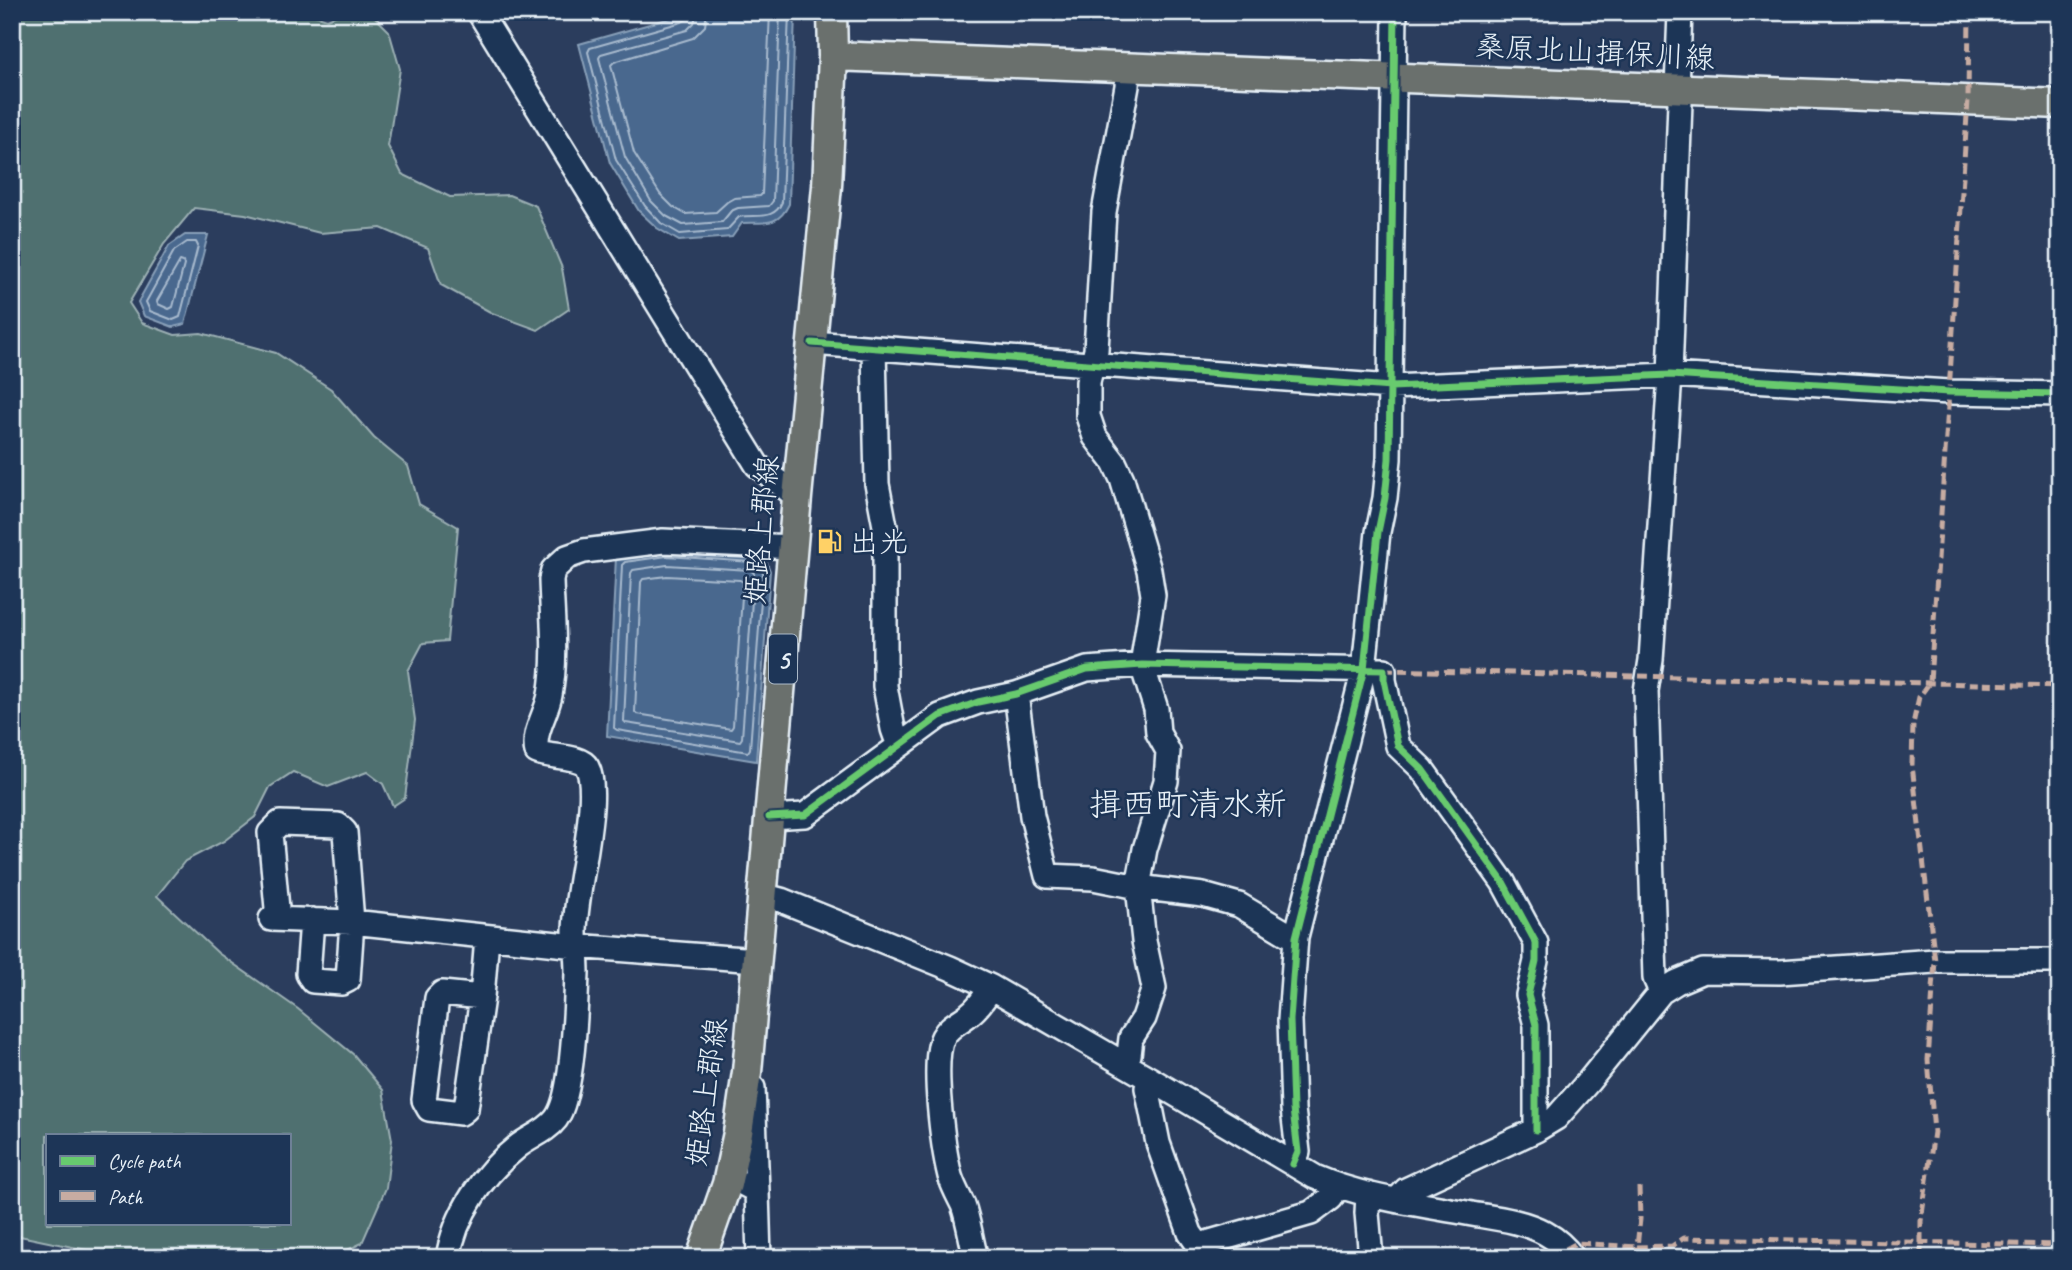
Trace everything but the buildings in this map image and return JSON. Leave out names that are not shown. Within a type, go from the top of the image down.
[{"type":"main road","name":"姫路上郡線","points":[[701,1258],[727,1184],[747,1072],[827,186],[834,56],[832,12]]},
{"type":"main road","name":"桑原北山揖保川線","points":[[834,56],[2060,104]]},
{"type":"street","points":[[479,12],[757,466],[797,497]]},
{"type":"street","points":[[1293,1164],[1298,1152],[1293,1109],[1290,1020],[1296,937],[1364,669],[1378,532],[1388,472],[1395,12]]},
{"type":"street","points":[[1661,992],[1655,978],[1646,691],[1651,660],[1670,375],[1680,102],[1677,89],[1680,12]]},
{"type":"street","points":[[1124,1063],[1129,1055],[1131,1038],[1144,1018],[1154,988],[1144,941],[1138,887],[1145,849],[1166,781],[1168,751],[1158,733],[1156,709],[1142,665],[1153,595],[1149,570],[1122,480],[1114,462],[1095,437],[1088,416],[1088,382],[1096,350],[1104,212],[1127,86],[1128,66]]},
{"type":"street","points":[[812,343],[1391,387],[1670,375],[1949,392],[2060,394]]},
{"type":"street","points":[[874,348],[877,484],[885,526],[885,686],[899,746]]},
{"type":"street","points":[[448,1258],[455,1229],[472,1196],[495,1167],[557,1119],[570,1070],[577,972],[575,930],[591,809],[590,773],[585,763],[537,752],[535,744],[550,699],[552,681],[553,570],[567,557],[584,551],[663,541],[793,547]]},
{"type":"street","points":[[769,817],[805,815],[940,716],[978,702],[1016,694],[1087,669],[1142,665],[1384,670],[1398,746],[1422,769],[1503,883],[1536,943],[1536,961],[1528,995],[1536,1025],[1536,1130]]},
{"type":"street","points":[[1016,694],[1032,816],[1047,876],[1093,878],[1138,887],[1203,894],[1239,905],[1296,937]]},
{"type":"street","points":[[312,920],[308,974],[313,981],[342,983],[348,980],[352,922],[345,832],[338,825],[280,823],[270,833],[274,919],[312,920],[352,922],[576,946],[756,960]]},
{"type":"street","points":[[762,895],[894,945],[991,987],[1315,1177],[1336,1186],[1368,1194],[1511,1221],[1544,1233],[1566,1249],[1573,1258]]},
{"type":"street","points":[[482,997],[442,993],[437,998],[424,1100],[429,1109],[461,1113],[466,1109],[482,997],[487,937]]},
{"type":"street","points":[[1397,1200],[1406,1190],[1536,1130],[1556,1118],[1589,1082],[1661,992],[1703,971],[1780,972],[1935,961],[2060,961]]},
{"type":"street","points":[[976,1258],[963,1207],[949,1171],[939,1096],[939,1057],[942,1040],[948,1028],[969,1015],[983,1001],[991,987]]},
{"type":"street","points":[[747,1072],[753,1086],[759,1258]]},
{"type":"street","points":[[1150,1079],[1147,1088],[1158,1143],[1190,1233],[1193,1250],[1203,1244],[1311,1213],[1331,1198],[1336,1186]]},
{"type":"street","points":[[727,1184],[750,1186],[757,1191]]},
{"type":"street","points":[[1368,1194],[1371,1258]]},
{"type":"green space","points":[[12,12],[305,12],[327,19],[345,12],[370,12],[389,31],[400,69],[388,146],[402,174],[450,197],[509,195],[536,206],[562,268],[569,309],[538,330],[492,313],[441,285],[428,248],[381,228],[320,233],[245,214],[194,208],[164,244],[129,303],[142,323],[175,335],[201,333],[276,353],[331,389],[374,438],[408,466],[419,504],[458,527],[447,641],[423,643],[408,671],[415,720],[405,798],[393,806],[383,784],[367,772],[328,787],[293,772],[270,787],[255,817],[224,841],[185,861],[157,896],[218,953],[298,1009],[354,1055],[383,1090],[392,1140],[386,1188],[362,1243],[331,1258],[125,1258],[20,1236],[12,1240]]},
{"type":"water","points":[[692,12],[795,12],[789,204],[775,220],[742,223],[732,237],[679,241],[657,228],[639,211],[610,163],[579,44]]},
{"type":"water","points":[[185,235],[208,235],[185,324],[173,327],[144,316],[138,302],[169,246]]},
{"type":"water","points":[[666,549],[754,555],[766,560],[770,571],[756,761],[607,736],[616,557]]},
{"type":"marked path","points":[[1921,1258],[1921,1221],[1934,1132],[1928,1060],[1935,961],[1912,765],[1913,724],[1919,697],[1930,682],[1968,100],[1969,12]]},
{"type":"marked path","points":[[1384,670],[2060,686]]},
{"type":"marked path","points":[[1639,1187],[1637,1247],[1672,1246],[1684,1238],[2060,1245]]},
{"type":"marked path","points":[[1566,1249],[1577,1243],[1637,1247],[1634,1258]]},
{"type":"cycle path","points":[[1293,1164],[1298,1152],[1293,1109],[1290,1020],[1296,937],[1364,669],[1378,532],[1389,459],[1395,12]]},
{"type":"cycle path","points":[[812,343],[1391,387],[1670,375],[1949,392],[2060,394]]},
{"type":"cycle path","points":[[769,817],[805,815],[940,716],[978,702],[1016,694],[1087,669],[1142,665],[1384,670],[1398,746],[1422,769],[1503,882],[1536,943],[1536,961],[1528,995],[1536,1025],[1536,1130]]},
{"type":"place","name":"出光","points":[[829,542]]},
{"type":"district","name":"揖西町清水新","points":[[1188,804]]}]
